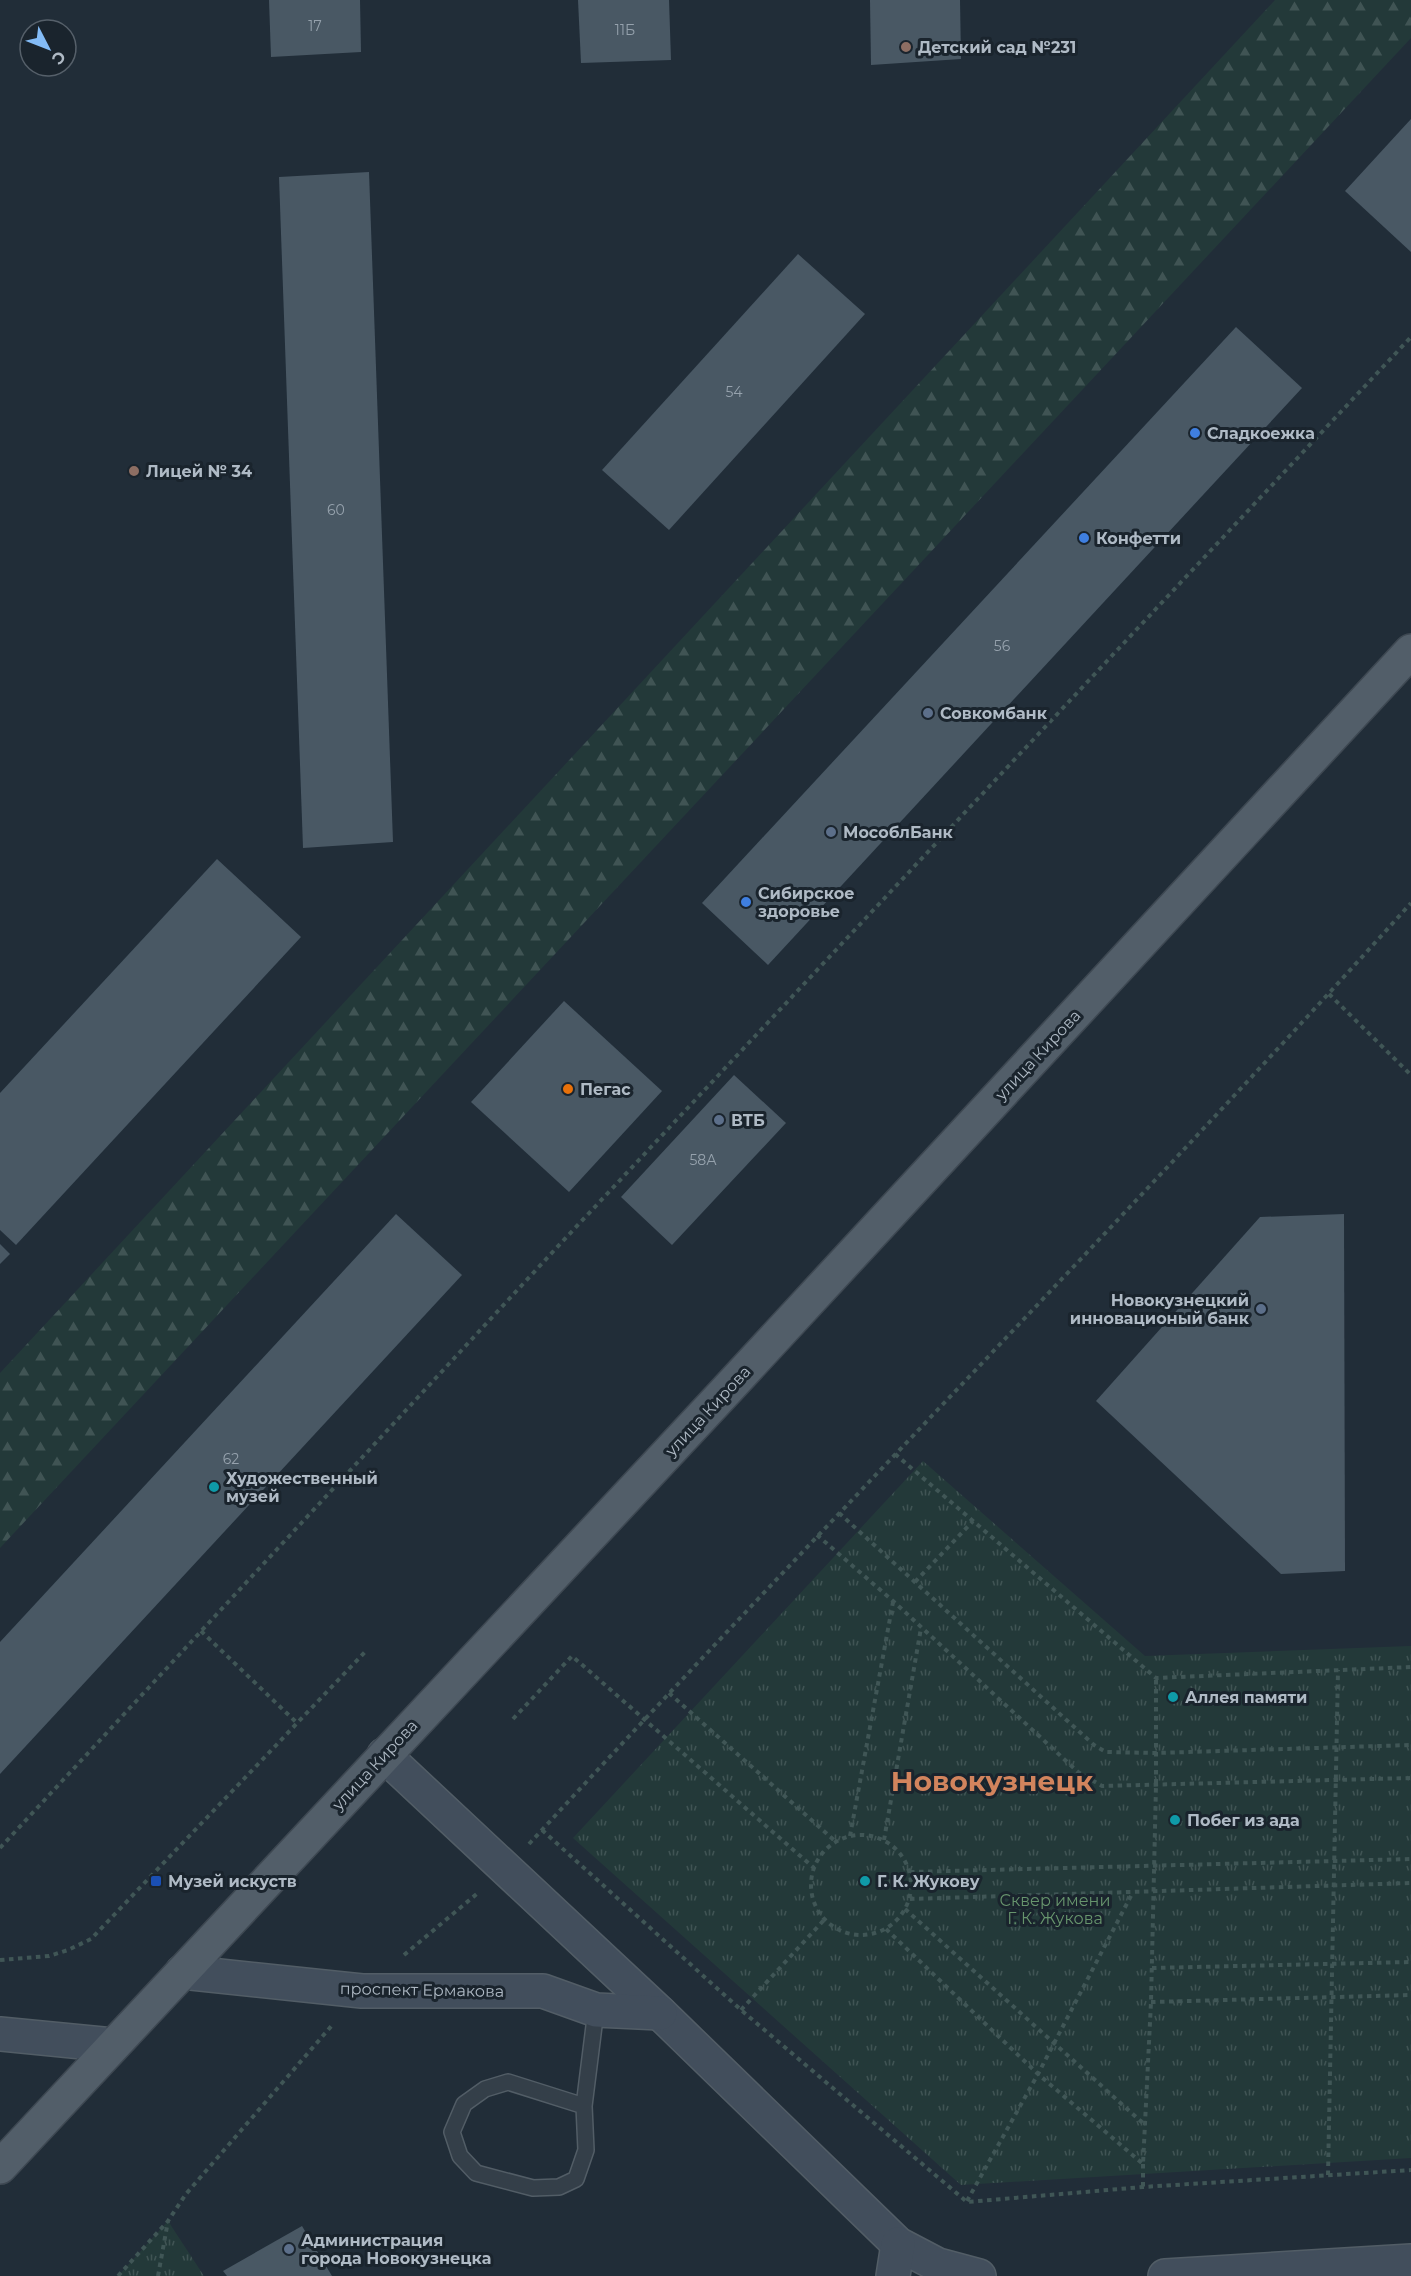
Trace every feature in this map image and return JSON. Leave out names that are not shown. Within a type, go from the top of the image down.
[{"type":"main road","name":"улица Кирова","points":[[0,2167],[731,1386],[1411,651]]},
{"type":"street","points":[[384,1755],[660,2013],[898,2244],[938,2265],[980,2276]]},
{"type":"street","name":"проспект Ермакова","points":[[182,1972],[362,1991],[543,1991],[596,2010],[660,2013]]},
{"type":"street","points":[[0,2034],[113,2045]]},
{"type":"street","points":[[893,2276],[898,2244]]},
{"type":"street","points":[[1165,2276],[1411,2261]]},
{"type":"lane","points":[[584,2106],[508,2082],[485,2089],[464,2104],[452,2132],[460,2156],[476,2173],[533,2188],[560,2187],[576,2179],[586,2150],[584,2106],[596,2010]]},
{"type":"path","points":[[0,1848],[569,1234],[1411,338]]},
{"type":"path","points":[[118,2276],[168,2221],[186,2194],[362,1991],[505,1870],[669,1692],[1329,994],[1411,903]]},
{"type":"path","points":[[1329,994],[1411,1075]]},
{"type":"path","points":[[895,1454],[1156,1678],[1411,1667]]},
{"type":"path","points":[[839,1513],[1094,1745],[1106,1752],[1156,1753],[1411,1746]]},
{"type":"path","points":[[915,1582],[973,1521]]},
{"type":"path","points":[[817,1535],[893,1601],[1078,1772],[1102,1786],[1411,1778]]},
{"type":"path","points":[[850,1836],[893,1601]]},
{"type":"path","points":[[884,1840],[921,1628]]},
{"type":"path","points":[[201,1631],[297,1723]]},
{"type":"path","points":[[0,1960],[49,1956],[91,1939],[365,1652]]},
{"type":"path","points":[[513,1719],[572,1656],[814,1868]]},
{"type":"path","points":[[1328,2175],[1338,1670]]},
{"type":"path","points":[[1143,2187],[1152,1968],[1156,1678]]},
{"type":"path","points":[[669,1692],[836,1841]]},
{"type":"path","points":[[542,1830],[741,2010],[967,2202],[1143,2187],[1411,2170]]},
{"type":"path","points":[[864,1834],[884,1840],[903,1856],[912,1884],[910,1899],[894,1924],[866,1935],[850,1934],[836,1929],[824,1919],[811,1893],[814,1868],[824,1851],[836,1841],[850,1836],[864,1834]]},
{"type":"path","points":[[910,1872],[1411,1859]]},
{"type":"path","points":[[910,1899],[1411,1883]]},
{"type":"path","points":[[967,2202],[1038,2074],[1133,1892]]},
{"type":"path","points":[[905,1909],[1145,2125]]},
{"type":"path","points":[[741,2010],[824,1919]]},
{"type":"path","points":[[886,1929],[1038,2074],[1143,2164]]},
{"type":"path","points":[[1152,1968],[1411,1962]]},
{"type":"path","points":[[1151,2002],[1411,1995]]},
{"type":"path","points":[[158,2276],[168,2221]]},
{"type":"green space","points":[[1275,0],[1411,0],[1411,38],[0,1548],[0,1373]]},
{"type":"green space","name":"Сквер имени Г. К. Жукова","points":[[923,1461],[1145,1656],[1411,1646],[1411,2158],[961,2185],[573,1838]]},
{"type":"green space","points":[[168,2221],[204,2276],[118,2276]]},
{"type":"building","points":[[269,0],[360,0],[361,52],[271,57]]},
{"type":"building","points":[[578,0],[669,0],[671,60],[581,63]]},
{"type":"building","name":"Детский сад №231","points":[[870,0],[960,0],[961,59],[871,65]]},
{"type":"building","points":[[1411,119],[1411,252],[1345,191]]},
{"type":"building","points":[[369,172],[393,842],[303,848],[279,177]]},
{"type":"building","points":[[798,254],[865,314],[669,530],[602,470]]},
{"type":"building","points":[[1236,327],[1302,388],[768,965],[702,903]]},
{"type":"building","points":[[217,859],[301,937],[16,1245],[0,1230],[0,1093]]},
{"type":"building","points":[[564,1001],[662,1091],[569,1192],[471,1102]]},
{"type":"building","points":[[734,1075],[786,1123],[672,1245],[621,1197]]},
{"type":"building","points":[[396,1214],[462,1275],[0,1774],[0,1642]]},
{"type":"building","name":"Новокузнецкий инновационый банк","points":[[1344,1214],[1345,1571],[1281,1574],[1096,1401],[1260,1217]]},
{"type":"building","points":[[0,1244],[10,1254],[0,1264]]},
{"type":"building","name":"Администрация города Новокузнецка","points":[[302,2226],[332,2276],[227,2276],[223,2271]]},
{"type":"place","name":"Детский сад №231","points":[[906,47]]},
{"type":"place","name":"Сладкоежка","points":[[1195,433]]},
{"type":"place","name":"Лицей № 34","points":[[134,471]]},
{"type":"place","name":"Конфетти","points":[[1084,538]]},
{"type":"place","name":"Совкомбанк","points":[[928,713]]},
{"type":"place","name":"МособлБанк","points":[[831,832]]},
{"type":"place","name":"Сибирское здоровье","points":[[746,902]]},
{"type":"place","name":"Пегас","points":[[568,1089]]},
{"type":"place","name":"ВТБ","points":[[719,1120]]},
{"type":"place","name":"Новокузнецкий инновационый банк","points":[[1261,1309]]},
{"type":"place","name":"Художественный музей","points":[[214,1487]]},
{"type":"place","name":"Аллея памяти","points":[[1173,1697]]},
{"type":"place","name":"Побег из ада","points":[[1175,1820]]},
{"type":"place","name":"Музей искуств","points":[[156,1881]]},
{"type":"place","name":"Г. К. Жукову","points":[[865,1881]]},
{"type":"place","name":"Администрация города Новокузнецка","points":[[289,2249]]},
{"type":"district","name":"Новокузнецк","points":[[992,1781]]}]
